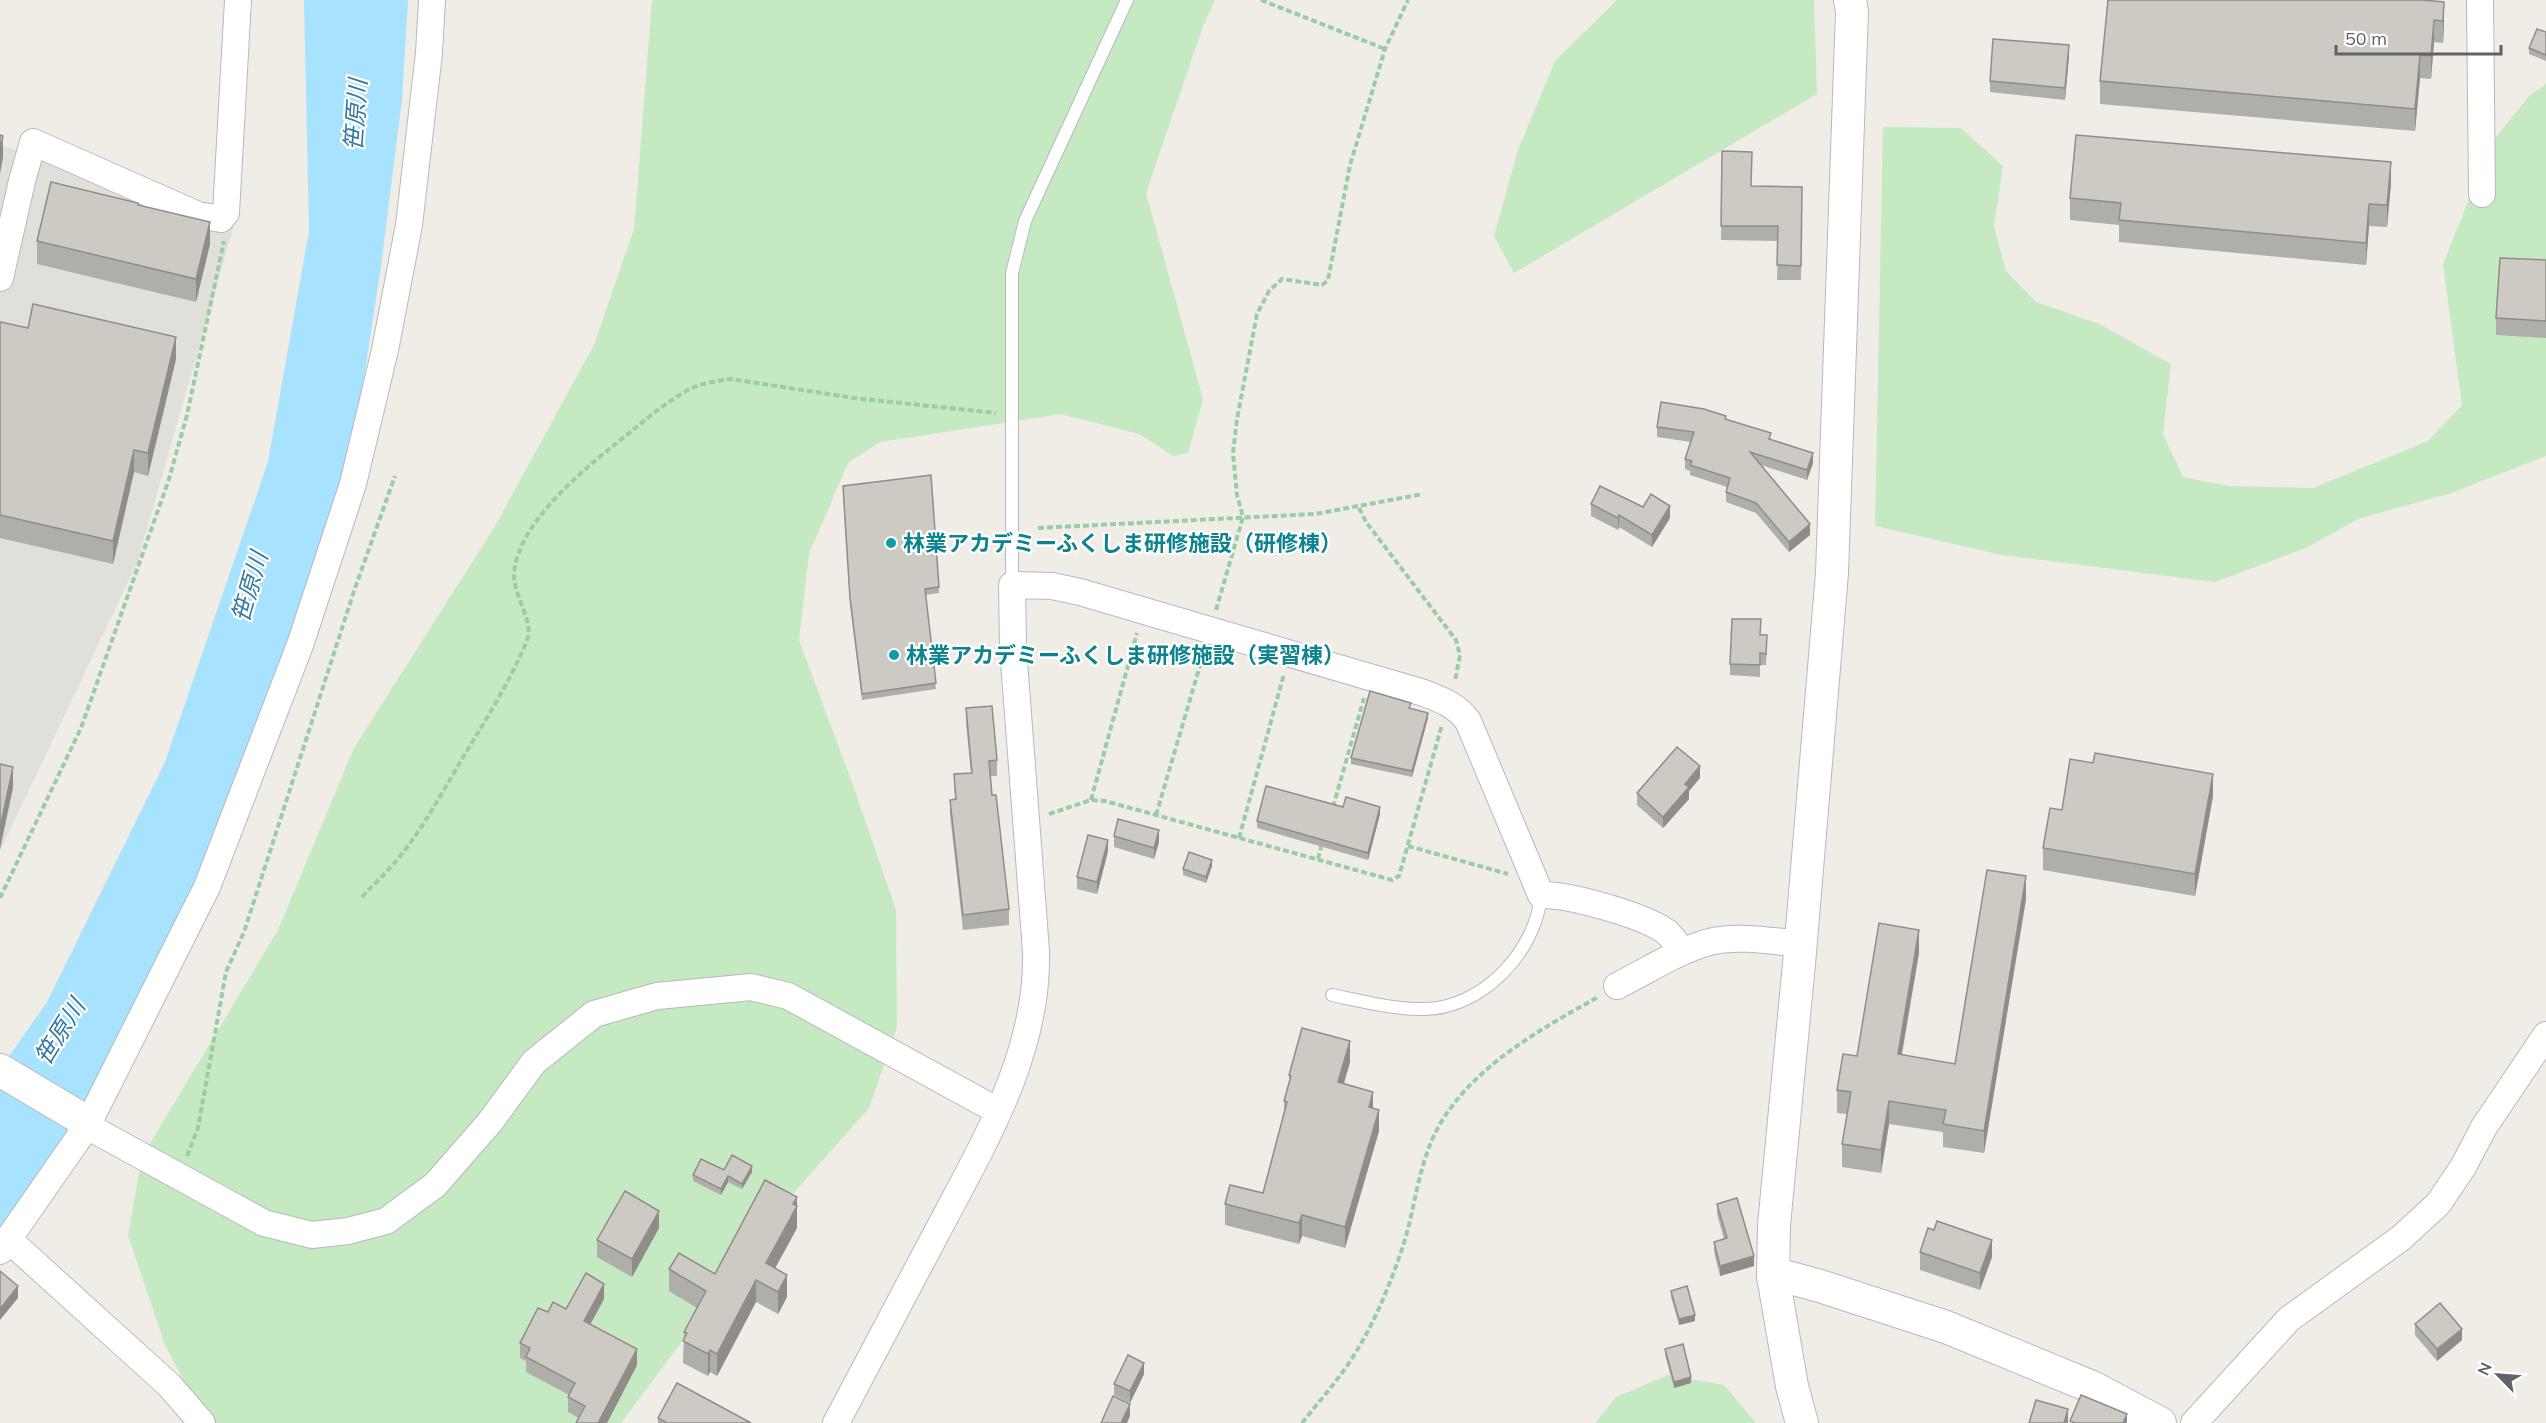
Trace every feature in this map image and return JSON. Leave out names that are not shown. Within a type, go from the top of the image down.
[{"type":"street","points":[[0,278],[33,142],[198,215],[221,219],[226,213],[238,0]]},
{"type":"street","points":[[202,1423],[169,1385],[5,1246],[82,1121],[207,887],[300,645],[353,483],[385,350],[409,225],[429,53],[432,0]]},
{"type":"street","points":[[1802,1423],[1791,1386],[1773,1276],[1774,1225],[1801,944],[1832,573],[1852,11],[1850,0]]},
{"type":"street","points":[[2480,0],[2482,194]]},
{"type":"street","points":[[836,1423],[975,1160],[1014,1076],[1032,1011],[1036,987],[1036,951],[1013,648],[1012,585],[1052,586],[1144,610],[1370,677],[1449,703],[1458,708],[1468,721],[1538,888],[1645,921],[1670,935],[1682,952]]},
{"type":"street","points":[[1617,986],[1682,952],[1722,940],[1764,940],[1801,944]]},
{"type":"street","points":[[0,1070],[82,1121],[264,1223],[312,1235],[348,1231],[386,1221],[435,1185],[490,1122],[534,1062],[594,1014],[657,996],[751,987],[788,996],[998,1111]]},
{"type":"street","points":[[2194,1423],[2289,1319],[2401,1238],[2438,1204],[2463,1167],[2484,1128],[2546,1035]]},
{"type":"street","points":[[1773,1276],[1787,1277],[1820,1286],[1946,1327],[2092,1387],[2160,1423]]},
{"type":"lane","points":[[1012,585],[1012,273],[1025,221],[1127,0]]},
{"type":"lane","points":[[1332,995],[1423,1010],[1444,1006],[1475,994],[1500,976],[1528,940],[1540,909],[1538,888]]},
{"type":"path","points":[[1261,0],[1385,49]]},
{"type":"path","points":[[1156,815],[1243,518],[1237,495],[1233,453],[1257,314],[1269,291],[1282,279],[1322,285],[1328,280],[1350,165],[1385,49],[1408,0]]},
{"type":"path","points":[[0,898],[81,728],[169,479],[201,354],[225,237],[226,213]]},
{"type":"path","points":[[362,897],[392,866],[439,796],[504,687],[527,641],[530,631],[517,597],[514,574],[519,553],[530,531],[549,504],[590,464],[669,401],[690,389],[731,379],[854,398],[1012,414]]},
{"type":"path","points":[[179,1177],[198,1128],[226,972],[244,932],[354,591],[395,476]]},
{"type":"path","points":[[1038,528],[1315,514],[1359,508],[1423,494]]},
{"type":"path","points":[[1026,824],[1091,800],[1105,801],[1392,880],[1399,876],[1449,703],[1459,663],[1459,646],[1453,635],[1366,522],[1359,508]]},
{"type":"path","points":[[1091,800],[1144,610]]},
{"type":"path","points":[[1239,838],[1290,653]]},
{"type":"path","points":[[1331,814],[1370,677]]},
{"type":"path","points":[[1318,859],[1324,836]]},
{"type":"path","points":[[1408,846],[1538,888]]},
{"type":"path","points":[[1302,1423],[1347,1366],[1375,1319],[1403,1245],[1423,1164],[1440,1124],[1483,1073],[1503,1056],[1552,1023],[1617,986]]},
{"type":"shaded area","points":[[0,145],[235,222],[137,563],[0,851]]},
{"type":"green space","points":[[652,0],[1215,0],[1203,26],[1146,193],[1203,399],[1188,453],[1173,456],[1139,434],[1061,414],[880,442],[848,463],[809,554],[799,640],[896,910],[897,1027],[869,1108],[790,1197],[621,1423],[206,1423],[165,1345],[128,1235],[142,1157],[278,930],[354,748],[494,528],[594,345],[634,229]]},
{"type":"green space","points":[[1617,0],[1814,0],[1817,94],[1514,273],[1494,236],[1518,150],[1555,61]]},
{"type":"green space","points":[[2546,84],[2546,456],[2451,493],[2358,519],[2306,548],[2215,582],[2002,555],[1875,526],[1883,127],[1961,128],[2003,166],[1994,227],[2006,271],[2036,302],[2099,324],[2171,364],[2163,434],[2183,477],[2228,486],[2313,488],[2428,441],[2462,405],[2443,264],[2492,142],[2530,95]]},
{"type":"green space","points":[[1668,1375],[1724,1385],[1756,1423],[1595,1423],[1616,1397]]},
{"type":"water","name":"笹原川","points":[[304,0],[408,0],[402,99],[381,266],[350,469],[270,728],[136,1043],[0,1242],[0,1069],[47,1002],[165,762],[268,462],[309,231]]},
{"type":"building","points":[[2108,0],[2422,0],[2444,2],[2443,21],[2434,20],[2431,56],[2420,55],[2415,109],[2100,81]]},
{"type":"building","points":[[2537,29],[2546,32],[2546,55],[2529,48]]},
{"type":"building","points":[[1993,39],[2069,45],[2065,88],[1990,81]]},
{"type":"building","points":[[0,135],[3,136],[0,151]]},
{"type":"building","points":[[2076,135],[2391,162],[2387,205],[2369,204],[2366,243],[2119,220],[2121,203],[2070,198]]},
{"type":"building","points":[[1722,151],[1752,152],[1751,186],[1802,187],[1801,266],[1777,265],[1778,226],[1721,226]]},
{"type":"building","points":[[51,182],[210,222],[196,279],[37,241]]},
{"type":"building","points":[[2500,258],[2546,260],[2546,321],[2496,318]]},
{"type":"building","points":[[33,304],[176,337],[148,453],[134,450],[113,541],[0,515],[0,324],[1,322],[28,328]]},
{"type":"building","points":[[1661,402],[1704,409],[1726,416],[1725,419],[1771,433],[1769,439],[1813,453],[1807,470],[1750,452],[1810,524],[1789,542],[1756,503],[1726,492],[1730,478],[1690,465],[1692,461],[1685,459],[1694,432],[1657,427]]},
{"type":"building","points":[[931,475],[939,587],[925,589],[936,683],[862,694],[850,598],[843,486]]},
{"type":"building","points":[[1600,486],[1643,507],[1651,494],[1670,506],[1652,535],[1619,515],[1618,518],[1591,504]]},
{"type":"building","points":[[1732,619],[1761,619],[1760,635],[1767,635],[1766,654],[1760,653],[1760,665],[1730,664]]},
{"type":"building","points":[[1370,691],[1411,703],[1409,708],[1428,713],[1412,771],[1351,758]]},
{"type":"building","points":[[992,706],[997,760],[989,761],[992,795],[996,795],[1009,909],[963,915],[950,800],[956,799],[954,774],[972,773],[966,708]]},
{"type":"building","points":[[1677,747],[1700,766],[1685,784],[1689,787],[1663,817],[1637,793]]},
{"type":"building","points":[[2095,753],[2213,774],[2195,874],[2043,848],[2050,808],[2062,810],[2070,759],[2093,763]]},
{"type":"building","points":[[0,764],[13,767],[0,828]]},
{"type":"building","points":[[1266,786],[1343,807],[1346,797],[1380,807],[1368,853],[1257,821]]},
{"type":"building","points":[[1118,819],[1159,830],[1154,848],[1114,836]]},
{"type":"building","points":[[1088,835],[1108,840],[1097,882],[1077,877]]},
{"type":"building","points":[[1189,852],[1212,860],[1206,877],[1183,869]]},
{"type":"building","points":[[1987,870],[2026,876],[1984,1131],[1943,1124],[1946,1110],[1889,1101],[1881,1150],[1842,1144],[1851,1092],[1837,1090],[1843,1054],[1857,1056],[1879,923],[1919,930],[1898,1054],[1955,1064]]},
{"type":"building","points":[[1302,1028],[1350,1041],[1338,1082],[1373,1092],[1369,1107],[1379,1110],[1345,1227],[1302,1215],[1299,1223],[1225,1204],[1230,1185],[1263,1193],[1287,1102],[1284,1101],[1291,1076],[1289,1075]]},
{"type":"building","points":[[732,1155],[752,1166],[742,1184],[728,1176],[721,1189],[693,1175],[701,1159],[724,1170]]},
{"type":"building","points":[[765,1180],[797,1197],[793,1204],[797,1206],[766,1263],[787,1275],[778,1292],[756,1280],[717,1354],[710,1350],[708,1354],[683,1341],[687,1333],[684,1332],[706,1291],[669,1269],[679,1253],[715,1274]]},
{"type":"building","points":[[625,1191],[659,1211],[632,1259],[597,1240]]},
{"type":"building","points":[[1737,1198],[1754,1256],[1720,1266],[1714,1242],[1727,1238],[1717,1204]]},
{"type":"building","points":[[1937,1221],[1992,1240],[1980,1273],[1920,1252],[1928,1228],[1934,1230]]},
{"type":"building","points":[[0,1271],[18,1286],[0,1309]]},
{"type":"building","points":[[586,1273],[604,1284],[584,1321],[637,1349],[598,1423],[576,1423],[585,1406],[568,1397],[575,1383],[526,1357],[530,1348],[520,1343],[538,1308],[548,1312],[553,1302],[566,1309]]},
{"type":"building","points":[[1687,1286],[1695,1315],[1679,1319],[1671,1291]]},
{"type":"building","points":[[2440,1303],[2462,1329],[2437,1349],[2415,1324]]},
{"type":"building","points":[[1683,1344],[1691,1377],[1674,1382],[1665,1349]]},
{"type":"building","points":[[1128,1355],[1144,1363],[1130,1391],[1114,1384]]},
{"type":"building","points":[[677,1383],[751,1423],[667,1423],[658,1418]]},
{"type":"building","points":[[2081,1395],[2127,1414],[2123,1423],[2075,1423],[2070,1421]]},
{"type":"building","points":[[1113,1396],[1130,1404],[1121,1423],[1101,1423]]},
{"type":"building","points":[[2036,1400],[2068,1409],[2064,1423],[2029,1423]]},
{"type":"place","name":"林業アカデミーふくしま研修施設（研修棟）","points":[[891,543]]},
{"type":"place","name":"林業アカデミーふくしま研修施設（実習棟）","points":[[894,655]]}]
